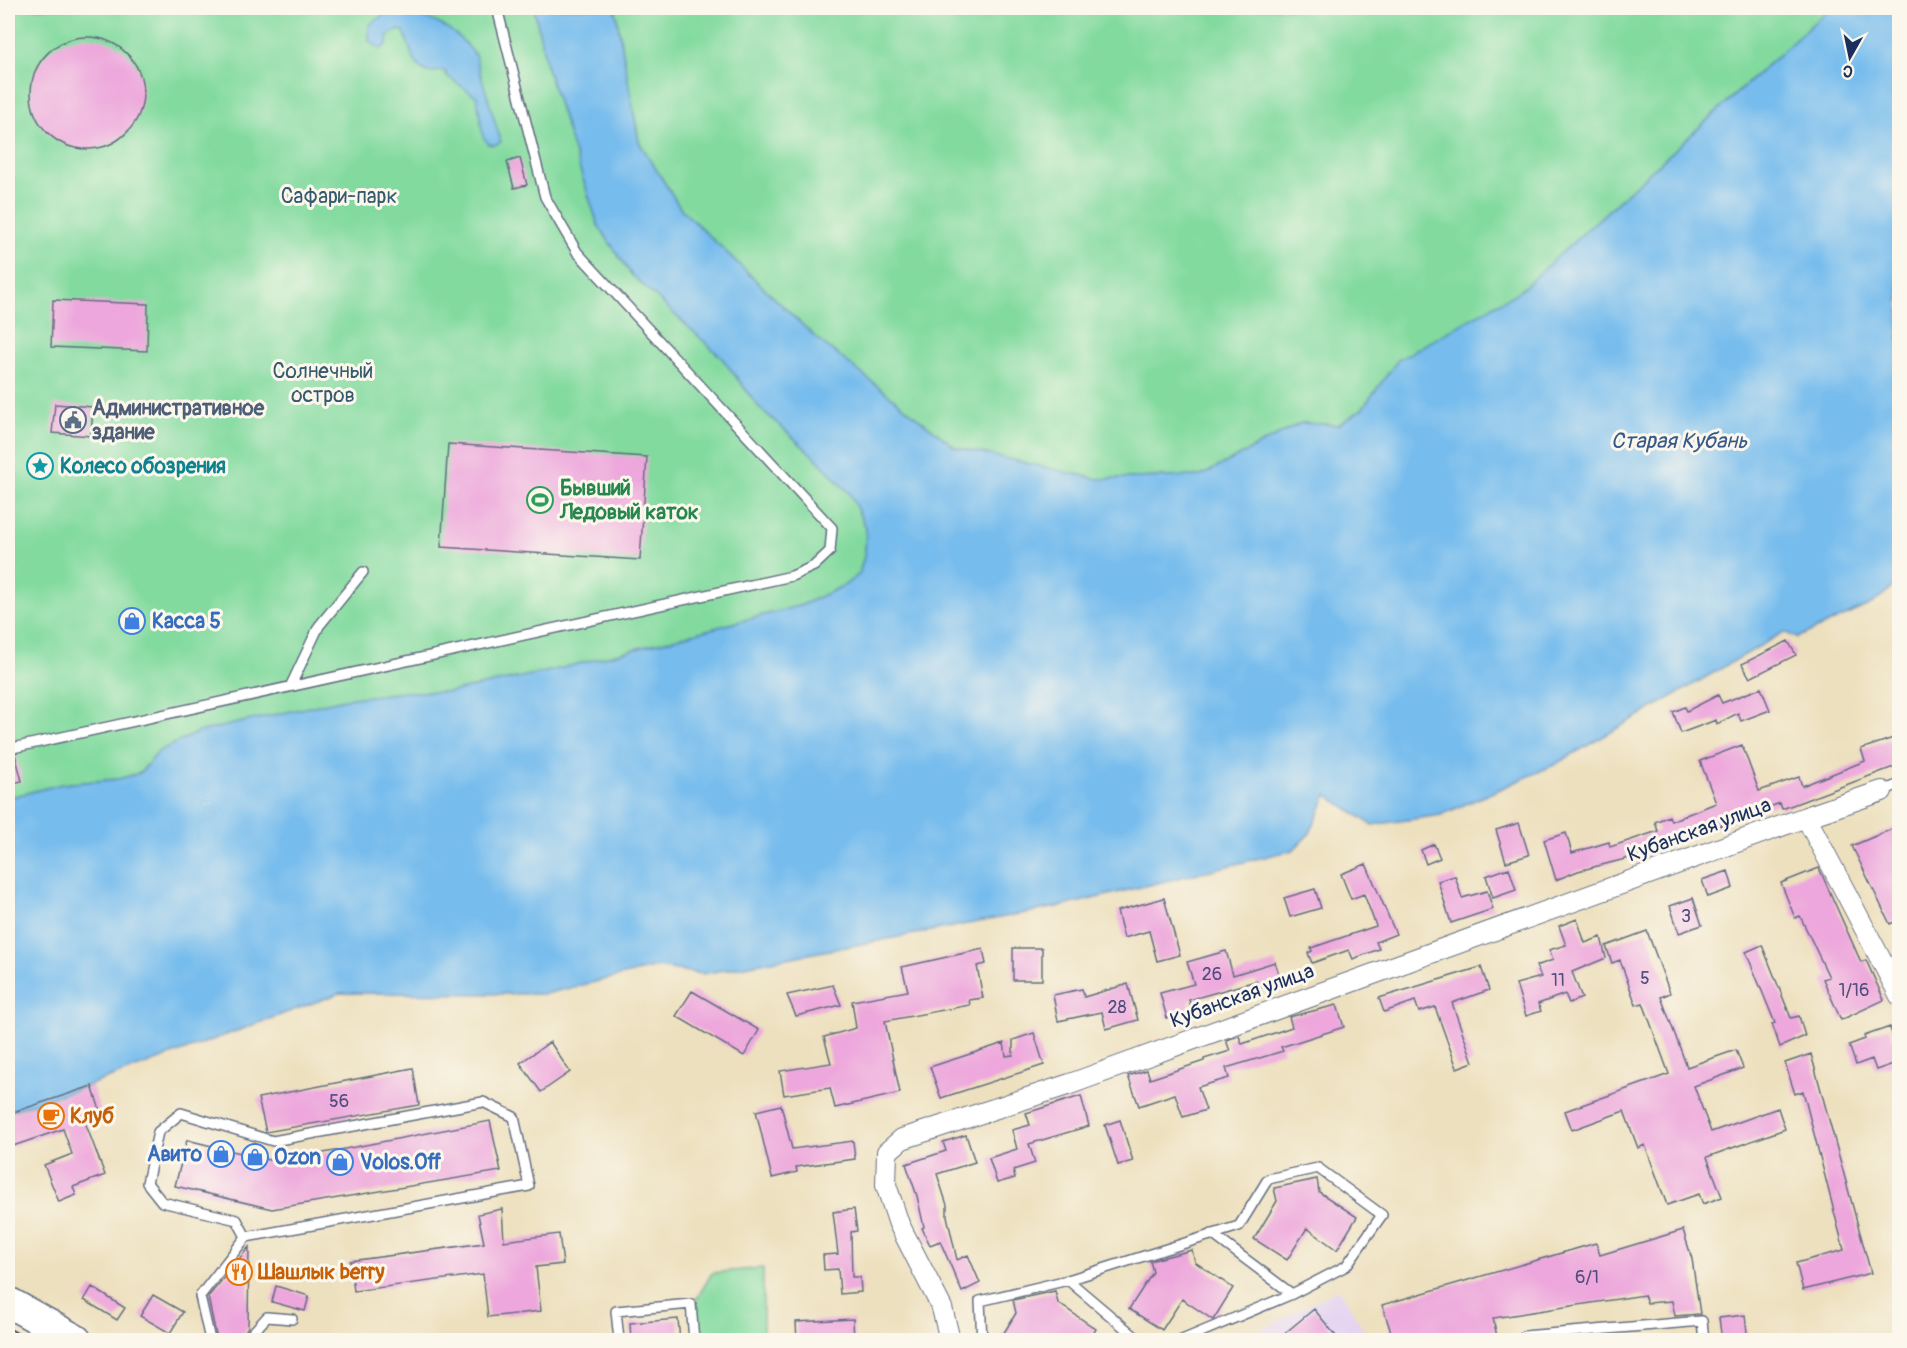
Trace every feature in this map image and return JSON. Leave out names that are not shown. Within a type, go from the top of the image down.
[{"type":"main road","points":[[8,1302],[76,1341]]},
{"type":"street","name":"Кубанская улица","points":[[950,1341],[942,1308],[913,1254],[886,1185],[887,1152],[902,1139],[1070,1084],[1891,788]]},
{"type":"street","name":"Кубанская улица","points":[[1806,817],[1899,996]]},
{"type":"lane","points":[[8,749],[792,576],[814,566],[830,551],[832,528],[577,252],[545,197],[497,8]]},
{"type":"lane","points":[[291,685],[319,626],[363,572]]},
{"type":"lane","points":[[210,1341],[200,1296],[246,1237],[529,1186],[514,1117],[483,1102],[273,1141],[181,1113],[158,1132],[147,1183],[162,1202],[237,1220],[246,1237]]},
{"type":"lane","points":[[982,1341],[980,1301],[1068,1280],[1239,1226],[1268,1179],[1318,1168],[1382,1215],[1346,1266],[1292,1294],[1182,1341]]},
{"type":"lane","points":[[1212,1234],[1292,1294]]},
{"type":"lane","points":[[1068,1280],[1139,1341]]},
{"type":"lane","points":[[619,1341],[616,1311],[691,1304],[694,1341]]},
{"type":"lane","points":[[246,1341],[267,1317],[292,1319]]},
{"type":"lane","points":[[1524,1341],[1524,1336],[1702,1321],[1704,1341]]},
{"type":"shaded area","points":[[1339,1289],[1370,1340],[1242,1340]]},
{"type":"green space","name":"Солнечный остров","points":[[8,8],[534,8],[547,68],[598,225],[631,274],[722,358],[758,406],[816,458],[850,494],[866,528],[865,553],[859,574],[845,585],[802,605],[662,642],[555,670],[450,692],[405,692],[345,699],[199,732],[159,751],[140,773],[119,779],[62,784],[8,798]]},
{"type":"green space","points":[[615,8],[1830,8],[1520,291],[1398,360],[1362,409],[1338,425],[1301,423],[1201,476],[1096,479],[955,447],[815,337],[681,209],[639,142]]},
{"type":"green space","points":[[763,1268],[763,1340],[698,1340],[696,1300],[712,1273]]},
{"type":"water","name":"Старая Кубань","points":[[534,8],[615,8],[639,142],[681,209],[815,337],[955,447],[1097,479],[1201,476],[1301,423],[1338,425],[1362,409],[1398,360],[1520,291],[1830,8],[1899,8],[1899,582],[1873,603],[1797,638],[1784,632],[1554,765],[1441,815],[1372,825],[1327,795],[1310,833],[1293,850],[1063,906],[702,974],[657,967],[545,994],[340,993],[87,1086],[8,1112],[8,798],[62,784],[119,779],[140,773],[159,751],[199,732],[345,699],[405,692],[450,692],[555,670],[662,642],[802,605],[845,585],[859,574],[865,553],[866,528],[850,494],[816,458],[758,406],[722,358],[631,274],[598,225],[547,68]]},
{"type":"water","points":[[388,12],[426,18],[448,28],[467,45],[475,55],[501,142],[495,145],[489,144],[483,137],[477,97],[447,76],[445,71],[430,72],[419,67],[412,56],[404,31],[399,30],[388,35],[387,44],[381,49],[369,41],[369,25]]},
{"type":"building","points":[[87,37],[108,41],[127,53],[139,72],[143,93],[139,114],[127,133],[108,145],[87,149],[66,145],[47,133],[35,114],[31,93],[35,72],[47,53],[66,41]]},
{"type":"building","points":[[520,158],[527,185],[514,188],[507,162]]},
{"type":"building","points":[[53,300],[148,304],[147,351],[51,347]]},
{"type":"building","name":"Административное здание","points":[[55,404],[93,407],[91,436],[52,433]]},
{"type":"building","points":[[448,444],[647,457],[640,560],[441,547]]},
{"type":"building","points":[[1788,641],[1796,655],[1750,678],[1742,664]]},
{"type":"building","points":[[1761,688],[1770,710],[1741,721],[1738,713],[1717,724],[1716,720],[1681,733],[1673,712],[1685,707],[1687,711],[1718,695],[1722,703]]},
{"type":"building","points":[[1899,736],[1899,765],[1782,809],[1780,803],[1645,854],[1578,871],[1556,880],[1544,840],[1566,833],[1572,853],[1609,842],[1610,847],[1658,831],[1655,822],[1669,816],[1671,821],[1716,803],[1700,761],[1742,745],[1759,791],[1799,777],[1802,786],[1865,761],[1861,749]]},
{"type":"building","points":[[15,754],[22,781],[8,784],[8,756]]},
{"type":"building","points":[[1519,823],[1529,855],[1506,862],[1496,830]]},
{"type":"building","points":[[1899,826],[1899,920],[1890,924],[1852,846]]},
{"type":"building","points":[[1434,844],[1440,858],[1426,864],[1421,850]]},
{"type":"building","points":[[1366,864],[1396,934],[1376,942],[1379,949],[1353,959],[1349,950],[1312,963],[1308,953],[1312,951],[1311,948],[1376,926],[1364,894],[1351,899],[1341,874]]},
{"type":"building","points":[[1509,868],[1516,890],[1493,898],[1486,876]]},
{"type":"building","points":[[1819,868],[1861,962],[1866,960],[1884,1000],[1841,1020],[1823,979],[1829,977],[1800,916],[1795,918],[1781,883]]},
{"type":"building","points":[[1728,871],[1733,888],[1708,897],[1702,880]]},
{"type":"building","points":[[1455,876],[1462,898],[1487,891],[1493,909],[1451,923],[1438,881]]},
{"type":"building","points":[[1315,889],[1321,908],[1290,917],[1284,898]]},
{"type":"building","points":[[1164,898],[1180,955],[1157,961],[1149,931],[1124,938],[1117,911]]},
{"type":"building","points":[[1693,898],[1702,925],[1679,933],[1670,906]]},
{"type":"building","points":[[1577,919],[1585,943],[1601,937],[1606,958],[1572,972],[1582,998],[1569,1003],[1565,994],[1538,1004],[1541,1011],[1526,1016],[1516,984],[1541,977],[1536,966],[1553,960],[1549,950],[1566,945],[1559,926]]},
{"type":"building","points":[[1647,931],[1670,993],[1661,997],[1687,1067],[1736,1050],[1743,1068],[1694,1086],[1711,1132],[1778,1108],[1785,1129],[1707,1157],[1722,1197],[1703,1204],[1699,1194],[1667,1205],[1645,1145],[1638,1148],[1624,1111],[1572,1130],[1565,1111],[1669,1074],[1643,1003],[1636,1005],[1620,960],[1612,963],[1606,946]]},
{"type":"building","points":[[1762,945],[1791,1018],[1799,1016],[1805,1036],[1780,1047],[1772,1024],[1775,1023],[1746,952]]},
{"type":"building","points":[[1013,948],[1042,948],[1042,980],[1013,980]]},
{"type":"building","points":[[983,949],[986,964],[977,966],[983,998],[969,1000],[970,1005],[885,1021],[900,1093],[835,1108],[830,1088],[784,1095],[780,1071],[831,1063],[824,1037],[856,1028],[852,1001],[908,991],[902,967]]},
{"type":"building","points":[[1226,951],[1233,975],[1275,962],[1281,981],[1258,988],[1256,981],[1189,1000],[1192,1012],[1167,1018],[1160,993],[1194,984],[1187,962]]},
{"type":"building","points":[[1481,967],[1489,990],[1452,1003],[1473,1062],[1457,1068],[1435,1007],[1419,1012],[1415,1001],[1384,1012],[1379,998]]},
{"type":"building","points":[[1128,984],[1138,1020],[1106,1029],[1102,1012],[1058,1021],[1053,995],[1082,989],[1084,997]]},
{"type":"building","points":[[833,985],[841,1005],[796,1016],[787,995]]},
{"type":"building","points":[[692,991],[759,1030],[744,1056],[676,1016]]},
{"type":"building","points":[[1337,1005],[1344,1027],[1281,1047],[1283,1051],[1226,1068],[1229,1078],[1198,1087],[1206,1110],[1183,1117],[1175,1094],[1139,1106],[1128,1076],[1147,1070],[1150,1079],[1204,1061],[1204,1059],[1230,1051],[1226,1040],[1239,1036],[1242,1044],[1292,1027],[1289,1017]]},
{"type":"building","points":[[1890,1027],[1899,1062],[1876,1070],[1872,1059],[1856,1065],[1849,1045],[1865,1039],[1864,1036]]},
{"type":"building","points":[[1034,1033],[1044,1065],[941,1098],[930,1067],[1004,1043],[1006,1056],[1013,1055],[1013,1040]]},
{"type":"building","points":[[550,1042],[570,1072],[541,1092],[520,1063]]},
{"type":"building","points":[[1811,1054],[1871,1273],[1803,1290],[1796,1263],[1844,1250],[1803,1091],[1795,1094],[1785,1063]]},
{"type":"building","points":[[413,1068],[419,1105],[266,1132],[258,1098]]},
{"type":"building","points":[[92,1086],[102,1116],[85,1122],[105,1175],[73,1187],[76,1195],[59,1202],[44,1165],[72,1154],[63,1129],[10,1147],[8,1114]]},
{"type":"building","points":[[1081,1096],[1089,1126],[1029,1144],[1035,1163],[1013,1170],[1015,1178],[997,1183],[989,1158],[1017,1149],[1012,1130],[1030,1125],[1026,1113]]},
{"type":"building","points":[[781,1105],[792,1149],[853,1141],[855,1159],[796,1167],[797,1172],[772,1178],[756,1111]]},
{"type":"building","points":[[1120,1120],[1133,1161],[1118,1165],[1105,1125]]},
{"type":"building","points":[[490,1121],[501,1171],[272,1209],[175,1186],[187,1140],[277,1162]]},
{"type":"building","points":[[966,1135],[975,1162],[937,1174],[947,1205],[947,1216],[957,1260],[968,1255],[980,1283],[962,1292],[940,1241],[930,1245],[922,1228],[924,1227],[917,1196],[906,1164],[946,1151],[943,1142]]},
{"type":"building","points":[[1317,1179],[1319,1192],[1357,1217],[1337,1250],[1307,1228],[1287,1260],[1254,1239],[1277,1201],[1274,1188]]},
{"type":"building","points":[[502,1209],[504,1241],[559,1234],[563,1264],[536,1267],[541,1311],[488,1317],[483,1274],[354,1291],[350,1261],[484,1243],[478,1214]]},
{"type":"building","points":[[854,1209],[857,1231],[851,1232],[852,1277],[860,1277],[861,1292],[840,1294],[838,1269],[824,1270],[823,1255],[838,1254],[833,1212]]},
{"type":"building","points":[[1683,1230],[1692,1259],[1700,1314],[1675,1316],[1672,1301],[1647,1303],[1644,1295],[1493,1318],[1498,1341],[1394,1341],[1382,1305],[1596,1243],[1600,1255]]},
{"type":"building","name":"Шашлык berry","points":[[249,1247],[248,1327],[239,1341],[216,1335],[208,1297]]},
{"type":"building","points":[[1192,1250],[1195,1262],[1233,1288],[1213,1320],[1182,1299],[1162,1330],[1129,1309],[1153,1272],[1150,1261]]},
{"type":"building","points":[[276,1286],[309,1296],[305,1311],[272,1302]]},
{"type":"building","points":[[92,1287],[125,1308],[117,1320],[84,1300]]},
{"type":"building","points":[[1055,1291],[1058,1303],[1096,1329],[1089,1341],[999,1341],[1016,1313],[1013,1300]]},
{"type":"building","points":[[153,1295],[183,1312],[170,1333],[140,1316]]},
{"type":"building","points":[[1314,1309],[1340,1341],[1292,1341],[1285,1333]]},
{"type":"building","points":[[1745,1315],[1748,1341],[1722,1341],[1719,1318]]},
{"type":"building","points":[[678,1319],[680,1341],[631,1341],[630,1323]]},
{"type":"building","points":[[853,1319],[854,1341],[797,1341],[796,1322]]},
{"type":"tram line","points":[[8,1328],[30,1340]]},
{"type":"place","name":"Административное здание","points":[[73,420]]},
{"type":"place","name":"Колесо обозрения","points":[[40,466]]},
{"type":"place","name":"Бывший Ледовый каток","points":[[540,500]]},
{"type":"place","name":"Касса 5","points":[[132,621]]},
{"type":"place","name":"Клуб","points":[[51,1116]]},
{"type":"place","name":"Авито","points":[[221,1154]]},
{"type":"place","name":"Ozon","points":[[255,1157]]},
{"type":"place","name":"Volos.Off","points":[[340,1162]]},
{"type":"place","name":"Шашлык berry","points":[[239,1272]]},
{"type":"park label","name":"Сафари-парк","points":[[339,196]]}]
